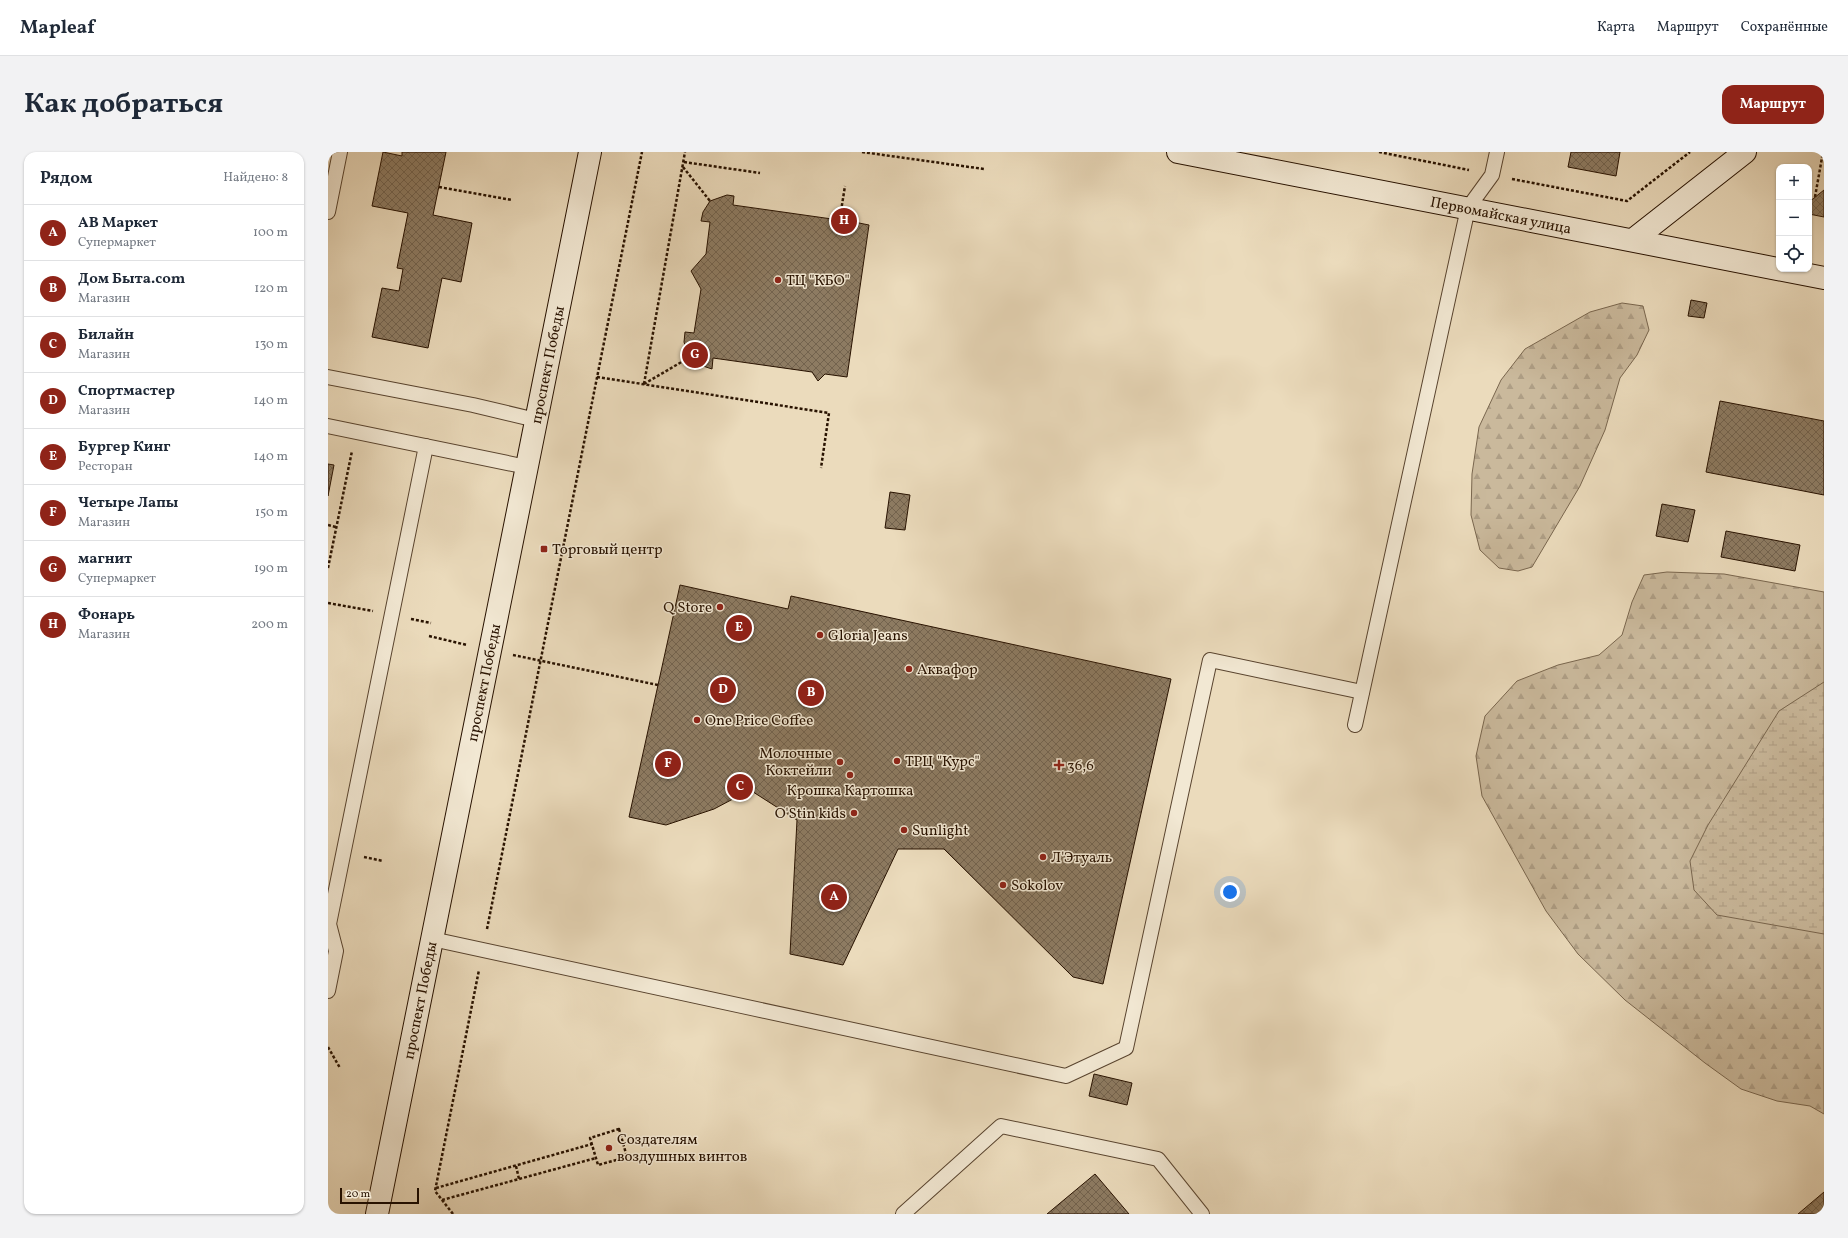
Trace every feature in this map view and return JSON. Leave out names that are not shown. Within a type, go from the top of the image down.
[{"type":"main road","name":"проспект Победы","points":[[382,1210],[432,939],[590,152]]},
{"type":"main road","name":"Первомайская улица","points":[[1178,152],[1824,278]]},
{"type":"main road","points":[[1633,240],[1745,152]]},
{"type":"lane","points":[[328,212],[340,152]]},
{"type":"lane","points":[[1355,725],[1468,208],[1492,175],[1497,152]]},
{"type":"lane","points":[[328,377],[473,405],[536,420]]},
{"type":"lane","points":[[328,426],[527,467]]},
{"type":"lane","points":[[328,992],[336,951],[329,924],[426,446]]},
{"type":"lane","points":[[432,939],[1066,1076],[1126,1048],[1210,660],[1362,692]]},
{"type":"lane","points":[[903,1214],[1002,1126],[1158,1159],[1202,1214]]},
{"type":"path","points":[[453,1214],[435,1191],[642,152]]},
{"type":"path","points":[[644,384],[685,152]]},
{"type":"path","points":[[862,152],[984,169]]},
{"type":"path","points":[[1379,152],[1627,201],[1690,152]]},
{"type":"path","points":[[1815,197],[1823,152]]},
{"type":"path","points":[[684,162],[760,173]]},
{"type":"path","points":[[683,167],[710,201]]},
{"type":"path","points":[[841,212],[845,186]]},
{"type":"path","points":[[439,187],[512,200]]},
{"type":"path","points":[[644,384],[690,356]]},
{"type":"path","points":[[597,377],[829,414],[821,468]]},
{"type":"path","points":[[328,568],[356,432]]},
{"type":"path","points":[[328,525],[336,527]]},
{"type":"path","points":[[429,636],[658,685]]},
{"type":"path","points":[[328,1047],[340,1068]]},
{"type":"path","points":[[618,1130],[627,1157],[598,1165],[592,1144],[590,1138],[618,1130]]},
{"type":"path","points":[[436,1188],[592,1144]]},
{"type":"path","points":[[442,1200],[596,1158]]},
{"type":"path","points":[[516,1166],[520,1179]]},
{"type":"green space","points":[[1622,303],[1643,306],[1649,330],[1637,355],[1620,378],[1605,430],[1580,486],[1532,567],[1518,571],[1499,568],[1480,550],[1471,515],[1472,474],[1479,427],[1501,380],[1525,349],[1590,312]]},
{"type":"green space","points":[[1667,572],[1724,574],[1824,592],[1824,1114],[1810,1106],[1777,1101],[1741,1089],[1705,1063],[1625,1000],[1578,954],[1546,911],[1482,796],[1476,756],[1485,716],[1517,681],[1558,665],[1599,655],[1622,635],[1632,602],[1644,575]]},
{"type":"green space","points":[[1824,682],[1824,934],[1717,915],[1694,890],[1690,861],[1708,825],[1779,711]]},
{"type":"building","points":[[383,152],[402,156],[402,152],[446,152],[433,215],[472,223],[461,282],[442,278],[428,348],[372,337],[382,288],[399,291],[403,269],[397,268],[408,213],[372,206]]},
{"type":"building","points":[[1571,152],[1620,152],[1616,176],[1568,167]]},
{"type":"building","points":[[1824,190],[1824,217],[1812,215],[1812,200]]},
{"type":"building","name":"ТЦ \"КБО\"","points":[[727,195],[734,196],[733,205],[832,219],[841,211],[849,221],[869,225],[847,377],[825,374],[818,381],[812,372],[713,358],[712,369],[703,366],[694,360],[687,352],[684,342],[685,332],[694,333],[701,289],[691,271],[706,254],[710,222],[701,221],[703,212],[710,201]]},
{"type":"building","points":[[1691,300],[1707,303],[1704,318],[1688,316]]},
{"type":"building","points":[[1720,401],[1824,421],[1824,495],[1706,472]]},
{"type":"building","points":[[328,464],[334,465],[328,496]]},
{"type":"building","points":[[890,492],[910,495],[905,530],[885,528]]},
{"type":"building","points":[[1662,504],[1695,510],[1688,542],[1656,536]]},
{"type":"building","points":[[1726,531],[1800,545],[1795,571],[1721,557]]},
{"type":"building","name":"ТРЦ \"Курс\"","points":[[680,585],[788,609],[791,596],[1171,679],[1103,984],[1073,977],[944,849],[898,849],[843,965],[790,954],[797,820],[750,790],[714,809],[666,825],[629,817]]},
{"type":"building","points":[[1094,1074],[1132,1083],[1127,1105],[1089,1096]]},
{"type":"building","points":[[1095,1174],[1129,1214],[1047,1214]]},
{"type":"building","points":[[1824,1192],[1824,1214],[1798,1214]]},
{"type":"place","name":"Фонарь","points":[[844,221]]},
{"type":"place","name":"ТЦ \"КБО\"","points":[[778,280]]},
{"type":"place","name":"магнит","points":[[695,355]]},
{"type":"place","name":"Торговый центр","points":[[544,549]]},
{"type":"place","name":"Q Store","points":[[720,607]]},
{"type":"place","name":"Бургер Кинг","points":[[739,628]]},
{"type":"place","name":"Gloria Jeans","points":[[820,635]]},
{"type":"place","name":"Аквафор","points":[[909,669]]},
{"type":"place","name":"Спортмастер","points":[[723,690]]},
{"type":"place","name":"Дом Быта.com","points":[[811,693]]},
{"type":"place","name":"One Price Coffee","points":[[697,720]]},
{"type":"place","name":"ТРЦ \"Курс\"","points":[[897,761]]},
{"type":"place","name":"Молочные Коктейли","points":[[840,762]]},
{"type":"place","name":"Четыре Лапы","points":[[668,764]]},
{"type":"place","name":"36,6","points":[[1059,765]]},
{"type":"place","name":"Крошка Картошка","points":[[850,775]]},
{"type":"place","name":"Билайн","points":[[740,787]]},
{"type":"place","name":"O'Stin kids","points":[[854,813]]},
{"type":"place","name":"Sunlight","points":[[904,830]]},
{"type":"place","name":"Л'Этуаль","points":[[1043,857]]},
{"type":"place","name":"Sokolov","points":[[1003,885]]},
{"type":"place","name":"АВ Маркет","points":[[834,897]]},
{"type":"place","name":"Создателям воздушных винтов","points":[[609,1148]]}]
